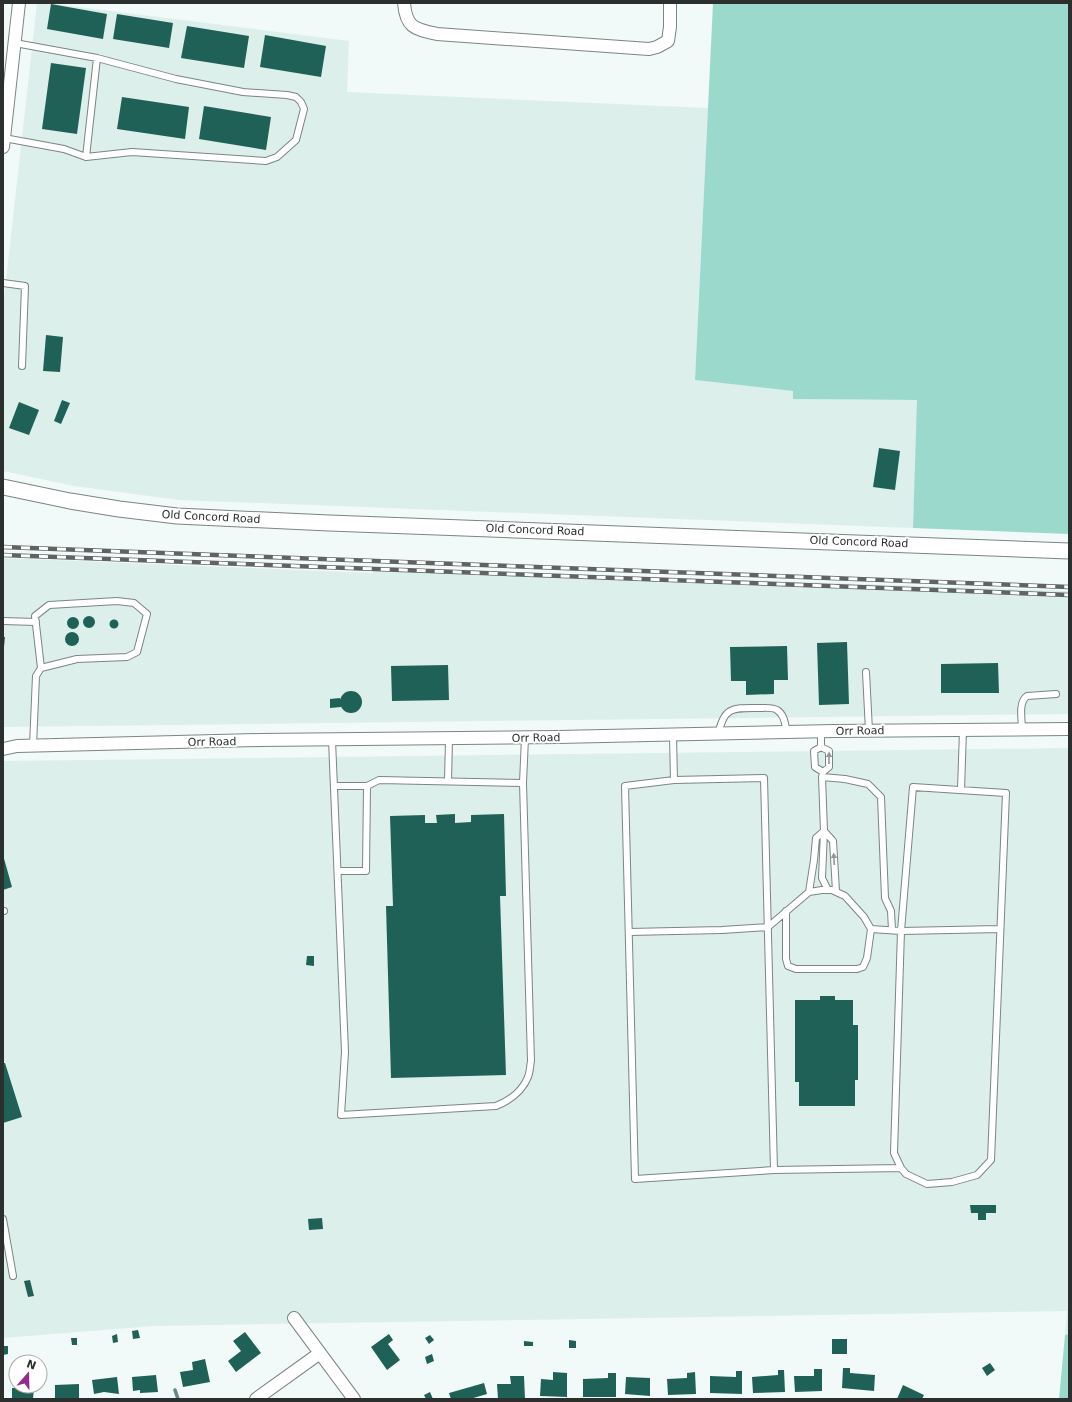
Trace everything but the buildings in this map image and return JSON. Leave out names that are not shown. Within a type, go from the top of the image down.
[{"type":"street","points":[[4,143],[7,87],[19,3]]},
{"type":"street","points":[[404,3],[405,15],[412,27],[437,34],[649,49],[657,47],[668,41],[670,27],[670,3]]},
{"type":"street","name":"Old Concord Road","points":[[3,487],[70,501],[118,509],[177,516],[1069,551]]},
{"type":"street","name":"Orr Road","points":[[3,749],[17,746],[673,736],[1069,728]]},
{"type":"street","points":[[294,1318],[354,1399]]},
{"type":"street","points":[[256,1399],[320,1353]]},
{"type":"lane","points":[[4,143],[64,149],[86,157],[132,152],[266,161],[277,157],[296,140],[304,108],[296,97],[242,92],[176,79],[97,58],[14,43]]},
{"type":"lane","points":[[86,157],[97,58]]},
{"type":"lane","points":[[3,283],[25,286],[22,366]]},
{"type":"lane","points":[[33,746],[36,676],[42,668],[78,659],[127,657],[137,652],[147,614],[134,603],[117,601],[49,605],[35,616],[42,668]]},
{"type":"lane","points":[[3,621],[36,622]]},
{"type":"lane","points":[[866,672],[869,731]]},
{"type":"lane","points":[[1022,729],[1023,698],[1026,696],[1056,694]]},
{"type":"lane","points":[[718,735],[721,720],[727,713],[737,708],[767,708],[777,710],[784,717],[787,733]]},
{"type":"lane","points":[[960,790],[963,730]]},
{"type":"lane","points":[[821,732],[821,747]]},
{"type":"lane","points":[[673,736],[674,780]]},
{"type":"lane","points":[[332,740],[345,1052],[341,1115],[496,1106],[510,1101],[519,1092],[529,1076],[531,1061],[523,783],[525,738]]},
{"type":"lane","points":[[448,781],[449,739]]},
{"type":"lane","points":[[821,747],[829,751],[829,767],[823,775],[824,831],[822,878],[828,890]]},
{"type":"lane","points":[[821,747],[814,751],[815,766],[823,775],[868,784],[881,797],[885,898],[891,911],[892,930]]},
{"type":"lane","points":[[774,1170],[764,778],[674,780],[625,786],[635,1179],[774,1170],[901,1168]]},
{"type":"lane","points":[[334,786],[367,786],[378,780],[523,783]]},
{"type":"lane","points":[[338,871],[366,871],[367,786]]},
{"type":"lane","points":[[913,787],[1006,793],[1000,929],[991,1160],[977,1175],[952,1182],[927,1184],[906,1174],[901,1168],[894,1153],[902,931],[913,787]]},
{"type":"lane","points":[[824,831],[834,841],[836,891]]},
{"type":"lane","points":[[809,892],[816,838],[824,831]]},
{"type":"lane","points":[[629,932],[722,930],[768,927],[786,911],[809,892],[828,890],[836,891],[845,896],[860,912],[870,929],[867,958],[863,967],[857,969],[796,969],[788,966],[786,958],[786,911]]},
{"type":"lane","points":[[870,929],[902,931],[1000,929]]},
{"type":"lane","points":[[3,1219],[13,1276]]},
{"type":"shaded area","points":[[37,3],[349,41],[347,92],[708,108],[695,380],[794,391],[794,399],[918,400],[913,528],[179,500],[74,486],[3,471],[3,307]]},
{"type":"shaded area","points":[[3,558],[373,573],[373,568],[1069,591],[1069,714],[3,727]]},
{"type":"shaded area","points":[[1069,748],[1069,1334],[1065,1335],[1067,1311],[154,1326],[3,1338],[3,761]]},
{"type":"green space","points":[[713,3],[1069,3],[1069,534],[913,528],[917,400],[793,399],[793,391],[695,380]]},
{"type":"green space","points":[[1069,1334],[1069,1399],[1059,1399],[1065,1335]]},
{"type":"waterway","points":[[175,1390],[178,1399]]},
{"type":"railway","points":[[3,547],[1069,587]]},
{"type":"railway","points":[[3,555],[1069,595]]}]
